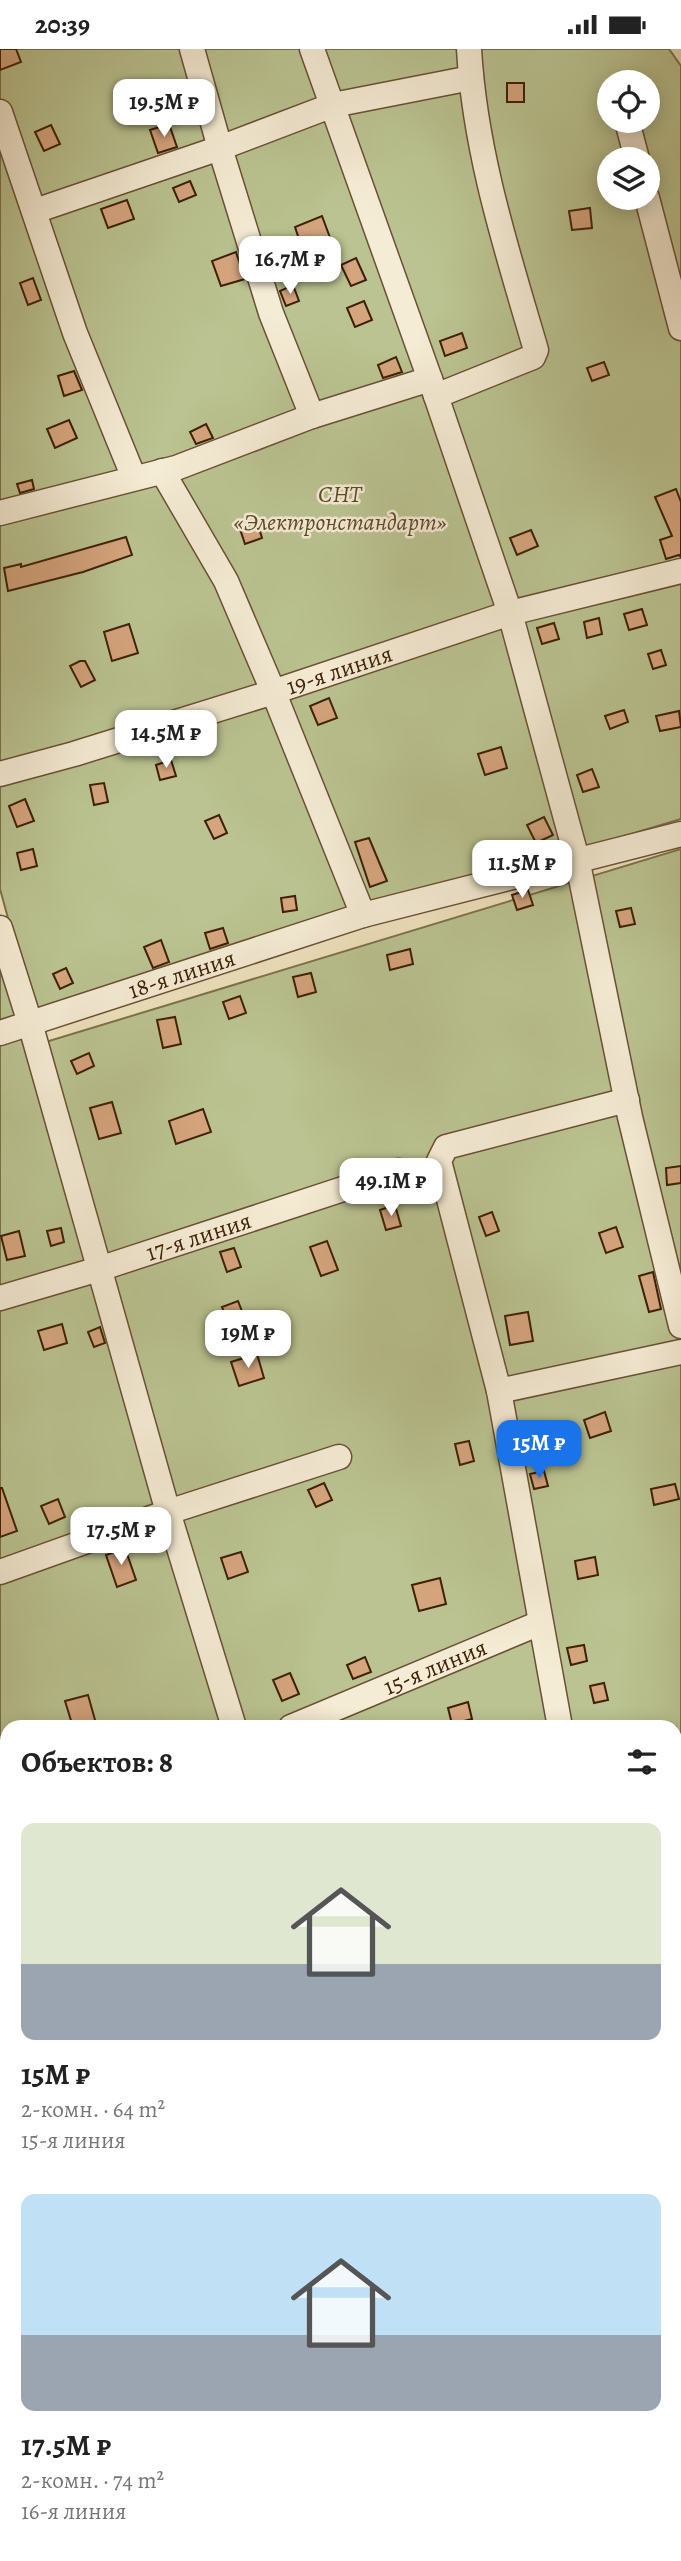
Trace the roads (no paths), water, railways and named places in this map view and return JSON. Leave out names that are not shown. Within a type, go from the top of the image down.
[{"type":"street","points":[[192,49],[271,313],[312,416]]},
{"type":"street","points":[[312,49],[510,613],[577,859],[627,1101],[681,1326]]},
{"type":"street","points":[[0,513],[176,468],[312,416],[433,388],[533,357],[536,350],[488,185],[469,49]]},
{"type":"street","points":[[35,211],[220,148],[332,106],[471,78]]},
{"type":"street","points":[[0,112],[75,333],[134,478]]},
{"type":"street","points":[[650,210],[681,328]]},
{"type":"street","points":[[162,471],[226,582],[363,915]]},
{"type":"street","name":"19-я линия","points":[[0,774],[74,754],[510,613],[681,571]]},
{"type":"street","name":"18-я линия","points":[[0,1033],[363,915],[681,834]]},
{"type":"street","points":[[0,929],[30,1023],[168,1512],[232,1720]]},
{"type":"street","points":[[559,1720],[499,1391],[439,1161],[446,1147],[627,1101]]},
{"type":"street","name":"17-я линия","points":[[0,1298],[99,1269],[398,1171]]},
{"type":"street","points":[[499,1391],[681,1352]]},
{"type":"street","points":[[0,1572],[168,1512],[339,1457]]},
{"type":"street","name":"15-я линия","points":[[308,1720],[540,1623]]},
{"type":"park label","name":"СНТ «Электронстандарт»","points":[[340,508]]}]
